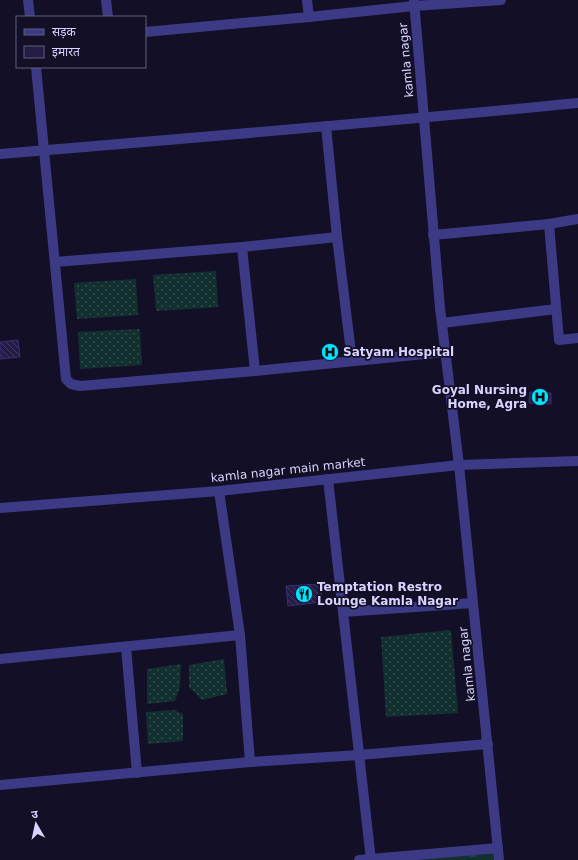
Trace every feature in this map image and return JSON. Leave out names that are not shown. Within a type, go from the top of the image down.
[{"type":"street","points":[[28,0],[30,16]]},
{"type":"street","points":[[106,0],[108,16]]},
{"type":"street","points":[[307,0],[309,17]]},
{"type":"street","points":[[146,32],[309,17],[414,3],[501,0]]},
{"type":"street","name":"kamla nagar","points":[[414,3],[442,323],[459,465],[499,860]]},
{"type":"street","points":[[36,68],[66,379],[71,384],[80,386],[352,362],[445,352]]},
{"type":"street","points":[[0,154],[424,118],[578,103]]},
{"type":"street","points":[[326,126],[337,237],[352,362]]},
{"type":"street","points":[[434,235],[549,224],[578,219]]},
{"type":"street","points":[[549,224],[559,340],[578,338]]},
{"type":"street","points":[[55,262],[242,247],[337,237]]},
{"type":"street","points":[[242,247],[255,371]]},
{"type":"street","points":[[442,323],[556,309]]},
{"type":"street","name":"kamla nagar main market","points":[[0,508],[219,491],[459,465],[578,461]]},
{"type":"street","points":[[328,479],[371,860]]},
{"type":"street","points":[[219,491],[240,635],[250,762]]},
{"type":"street","points":[[343,612],[473,603]]},
{"type":"street","points":[[0,659],[240,635]]},
{"type":"street","points":[[126,647],[137,773]]},
{"type":"street","points":[[0,785],[250,762],[359,755],[488,744]]},
{"type":"street","points":[[359,860],[498,848]]},
{"type":"green space","points":[[216,271],[218,307],[156,311],[153,275]]},
{"type":"green space","points":[[136,279],[138,315],[77,319],[74,283]]},
{"type":"green space","points":[[140,329],[142,365],[80,369],[78,332]]},
{"type":"green space","points":[[451,630],[458,713],[386,717],[381,637]]},
{"type":"green space","points":[[224,659],[227,694],[202,700],[189,687],[189,665]]},
{"type":"green space","points":[[181,664],[180,687],[175,701],[147,704],[147,669]]},
{"type":"green space","points":[[174,710],[183,714],[183,741],[148,744],[146,712]]},
{"type":"green space","points":[[498,848],[499,860],[371,860]]},
{"type":"building","points":[[18,340],[20,357],[0,359],[0,342]]},
{"type":"building","points":[[530,392],[551,393],[551,404],[529,403]]},
{"type":"building","name":"Temptation Restro Lounge Kamla Nagar","points":[[320,584],[322,602],[288,606],[286,586]]},
{"type":"place","name":"Satyam Hospital","points":[[330,352]]},
{"type":"place","name":"Goyal Nursing Home, Agra","points":[[540,397]]},
{"type":"place","name":"Temptation Restro Lounge Kamla Nagar","points":[[304,594]]}]
